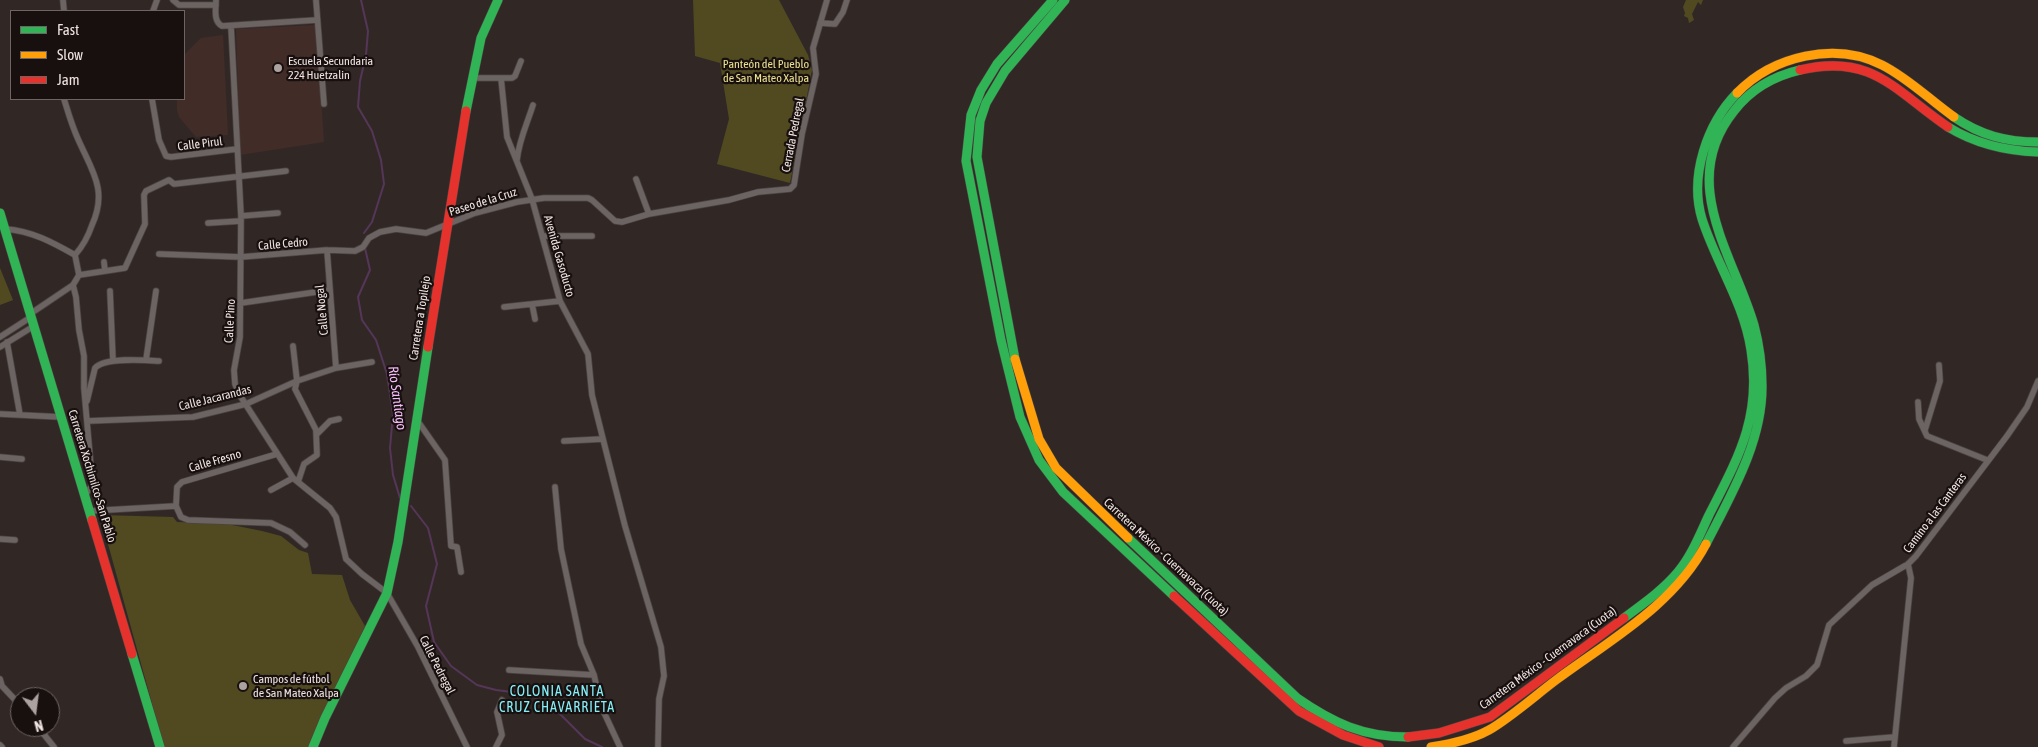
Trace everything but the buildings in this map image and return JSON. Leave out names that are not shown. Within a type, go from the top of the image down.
[{"type":"main road","name":"Carretera a Topilejo","points":[[313,747],[387,593],[398,542],[447,223],[472,78],[481,38],[498,0]]},
{"type":"main road","name":"Carretera México - Cuernavaca (Cuota)","points":[[1053,0],[997,64],[988,78],[978,96],[971,115],[967,143],[966,161],[984,259],[1001,340],[1026,433],[1040,460],[1063,492],[1288,703],[1320,726],[1334,733],[1350,740],[1378,747]]},
{"type":"main road","name":"Carretera México - Cuernavaca (Cuota)","points":[[1065,0],[996,84],[986,103],[980,121],[977,157],[1011,343],[1025,397],[1039,439],[1056,468],[1067,480],[1297,698],[1336,724],[1363,733],[1419,738],[1465,729],[1490,718],[1654,596],[1687,560],[1737,458],[1750,419],[1754,395],[1748,335],[1741,312],[1701,215],[1698,190],[1706,139],[1712,124],[1722,109],[1748,82],[1767,69],[1799,57],[1828,53],[1856,56],[1893,71],[1945,112],[1974,131],[2002,140],[2038,142]]},
{"type":"main road","name":"Carretera México - Cuernavaca (Cuota)","points":[[1431,747],[1454,744],[1489,730],[1635,622],[1663,600],[1682,581],[1709,538],[1745,463],[1759,418],[1762,392],[1759,348],[1754,325],[1718,237],[1709,198],[1709,174],[1718,138],[1730,116],[1749,94],[1769,80],[1790,72],[1820,66],[1850,66],[1887,80],[1946,125],[1970,139],[2005,150],[2038,152]]},
{"type":"main road","name":"Carretera Xochimilco-San Pablo","points":[[0,213],[160,747]]},
{"type":"street","points":[[173,0],[179,4],[216,2],[218,23],[222,26],[317,20]]},
{"type":"street","points":[[316,0],[324,104]]},
{"type":"street","name":"Cerrada Pedregal","points":[[793,187],[802,134],[816,74],[813,56],[827,0]]},
{"type":"street","points":[[820,22],[835,24],[843,12],[847,0]]},
{"type":"street","name":"Calle Pino","points":[[231,26],[241,219],[240,337],[234,370],[236,384],[277,454],[296,480],[330,508],[336,517],[346,558],[362,574],[387,593]]},
{"type":"street","points":[[472,78],[512,78],[515,76],[522,61]]},
{"type":"street","name":"Avenida Gasoducto","points":[[501,78],[507,137],[532,199],[560,301],[588,354],[592,395],[625,526],[661,646],[664,676],[659,699],[658,747]]},
{"type":"street","points":[[64,100],[77,137],[98,182],[100,198],[99,211],[84,246],[75,255]]},
{"type":"street","name":"Calle Pirul","points":[[152,100],[160,140],[166,156],[236,149]]},
{"type":"street","points":[[517,160],[520,137],[533,105]]},
{"type":"street","points":[[79,275],[125,268],[145,224],[144,195],[146,190],[169,180],[174,184],[238,175],[286,171]]},
{"type":"street","points":[[636,179],[649,214]]},
{"type":"street","name":"Paseo de la Cruz","points":[[327,250],[355,251],[362,247],[369,238],[380,232],[396,229],[426,233],[447,223],[497,206],[532,199],[588,198],[615,221],[622,222],[649,214],[729,200],[758,192],[793,187]]},
{"type":"street","points":[[208,223],[278,213]]},
{"type":"street","points":[[5,229],[37,235],[75,255]]},
{"type":"street","points":[[543,236],[592,236]]},
{"type":"street","name":"Calle Cedro","points":[[158,254],[241,257],[327,250]]},
{"type":"street","name":"Calle Nogal","points":[[327,250],[336,368]]},
{"type":"street","points":[[0,347],[73,285],[79,275],[75,255]]},
{"type":"street","points":[[104,262],[105,271]]},
{"type":"street","points":[[73,285],[84,356],[85,407],[92,483],[85,495]]},
{"type":"street","points":[[241,303],[330,290]]},
{"type":"street","points":[[110,291],[114,361]]},
{"type":"street","points":[[146,360],[156,291]]},
{"type":"street","points":[[504,307],[560,301]]},
{"type":"street","points":[[532,304],[535,319]]},
{"type":"street","points":[[0,337],[32,319]]},
{"type":"street","points":[[7,342],[20,415]]},
{"type":"street","points":[[271,490],[296,480],[304,464],[317,455],[316,434],[295,389],[297,381],[293,346]]},
{"type":"street","points":[[85,407],[95,368],[98,364],[114,361],[159,361]]},
{"type":"street","name":"Calle Jacarandas","points":[[87,422],[193,417],[246,404],[297,381],[336,368],[372,362]]},
{"type":"street","points":[[1924,430],[1940,381],[1939,365]]},
{"type":"street","name":"Camino a las Canteras","points":[[1732,747],[1775,698],[1786,688],[1806,676],[1817,664],[1829,624],[1872,585],[1908,564],[2027,407],[2038,381]]},
{"type":"street","points":[[1918,402],[1919,419],[1928,436],[1987,460]]},
{"type":"street","points":[[0,414],[61,417]]},
{"type":"street","points":[[316,434],[330,421],[339,419]]},
{"type":"street","points":[[417,420],[445,460],[450,546],[457,547],[462,572]]},
{"type":"street","points":[[564,441],[603,439]]},
{"type":"street","name":"Calle Fresno","points":[[176,506],[177,487],[182,482],[277,454]]},
{"type":"street","points":[[0,457],[22,459]]},
{"type":"street","points":[[555,487],[561,550],[581,644],[594,675],[601,706],[620,747]]},
{"type":"street","points":[[89,511],[176,506],[181,517],[188,520],[271,523],[281,526],[305,545]]},
{"type":"street","points":[[0,539],[15,540]]},
{"type":"street","points":[[1894,747],[1911,578],[1908,564]]},
{"type":"street","name":"Calle Pedregal","points":[[387,593],[418,647],[468,747]]},
{"type":"street","points":[[509,670],[594,675]]},
{"type":"street","points":[[0,683],[10,694]]},
{"type":"street","points":[[496,747],[503,731],[497,712],[502,700]]},
{"type":"street","points":[[46,737],[54,747]]},
{"type":"street","points":[[1846,741],[1895,737]]},
{"type":"shaded area","name":"Escuela Secundaria 224 Huetzalin","points":[[316,25],[324,142],[240,155],[236,29]]},
{"type":"shaded area","points":[[223,35],[228,135],[196,137],[179,117],[177,110],[177,100],[185,100],[185,54],[201,38]]},
{"type":"green space","name":"Panteón del Pueblo de San Mateo Xalpa","points":[[693,0],[779,0],[808,55],[812,70],[790,183],[717,164],[729,119],[720,63],[695,56]]},
{"type":"green space","points":[[1686,0],[1703,0],[1701,5],[1698,2],[1692,14],[1694,20],[1689,23],[1688,18],[1684,16],[1683,7]]},
{"type":"green space","points":[[0,268],[13,300],[0,305]]},
{"type":"green space","name":"Campos de fútbol de San Mateo Xalpa","points":[[100,515],[173,517],[177,522],[227,524],[262,531],[281,536],[299,550],[308,553],[312,574],[342,575],[350,600],[365,626],[313,747],[164,747]]},
{"type":"waterway","name":"Río Santiago","points":[[361,0],[368,31],[358,107],[372,131],[381,160],[384,184],[372,222],[364,233]]},
{"type":"waterway","name":"Río Santiago","points":[[365,248],[370,270],[358,297],[362,320],[376,340],[387,374],[393,414],[390,448],[393,475],[400,498]]},
{"type":"waterway","name":"Río Santiago","points":[[411,506],[428,528],[437,564],[426,606],[434,642],[451,666],[477,685],[496,690],[528,694],[555,709],[585,739],[602,747]]},
{"type":"traffic: fast","points":[[466,111],[481,38],[498,0]]},
{"type":"traffic: fast","points":[[1053,0],[997,64],[981,90],[971,115],[966,161],[1001,340],[1020,417],[1039,460],[1063,492],[1174,596]]},
{"type":"traffic: fast","points":[[1015,359],[977,157],[980,121],[986,103],[1005,71],[1065,0]]},
{"type":"traffic: fast","points":[[1706,544],[1744,467],[1757,427],[1762,385],[1760,355],[1754,325],[1723,245],[1715,218],[1710,191],[1710,164],[1718,138],[1740,103],[1755,90],[1772,80],[1800,70]]},
{"type":"traffic: fast","points":[[1624,618],[1666,585],[1687,559],[1738,455],[1750,417],[1754,374],[1751,350],[1736,299],[1702,219],[1698,186],[1699,168],[1709,135],[1726,106],[1737,93]]},
{"type":"traffic: fast","points":[[1954,117],[1984,133],[2004,139],[2038,142]]},
{"type":"traffic: fast","points":[[1948,127],[1969,138],[1991,146],[2038,152]]},
{"type":"traffic: fast","points":[[0,213],[92,520]]},
{"type":"traffic: fast","points":[[313,747],[325,718],[387,593],[398,542],[428,347]]},
{"type":"traffic: fast","points":[[1128,538],[1297,698],[1323,715],[1349,727],[1377,734],[1408,737]]},
{"type":"traffic: fast","points":[[132,654],[160,747]]},
{"type":"traffic: slow","points":[[1737,93],[1752,80],[1786,62],[1805,56],[1845,54],[1864,58],[1892,70],[1954,117]]},
{"type":"traffic: slow","points":[[1015,359],[1039,439],[1056,468],[1128,538]]},
{"type":"traffic: slow","points":[[1431,747],[1468,739],[1489,730],[1514,713],[1659,603],[1693,566],[1706,544]]},
{"type":"traffic: jam","points":[[1800,70],[1825,66],[1846,67],[1864,71],[1881,78],[1948,127]]},
{"type":"traffic: jam","points":[[428,347],[466,111]]},
{"type":"traffic: jam","points":[[92,520],[132,654]]},
{"type":"traffic: jam","points":[[1174,596],[1299,711],[1343,735],[1379,747]]},
{"type":"traffic: jam","points":[[1408,737],[1439,733],[1490,717],[1624,618]]},
{"type":"place","name":"Escuela Secundaria 224 Huetzalin","points":[[278,68]]},
{"type":"place","name":"Campos de fútbol de San Mateo Xalpa","points":[[243,686]]},
{"type":"district","name":"COLONIA SANTA CRUZ CHAVARRIETA","points":[[557,700]]}]
